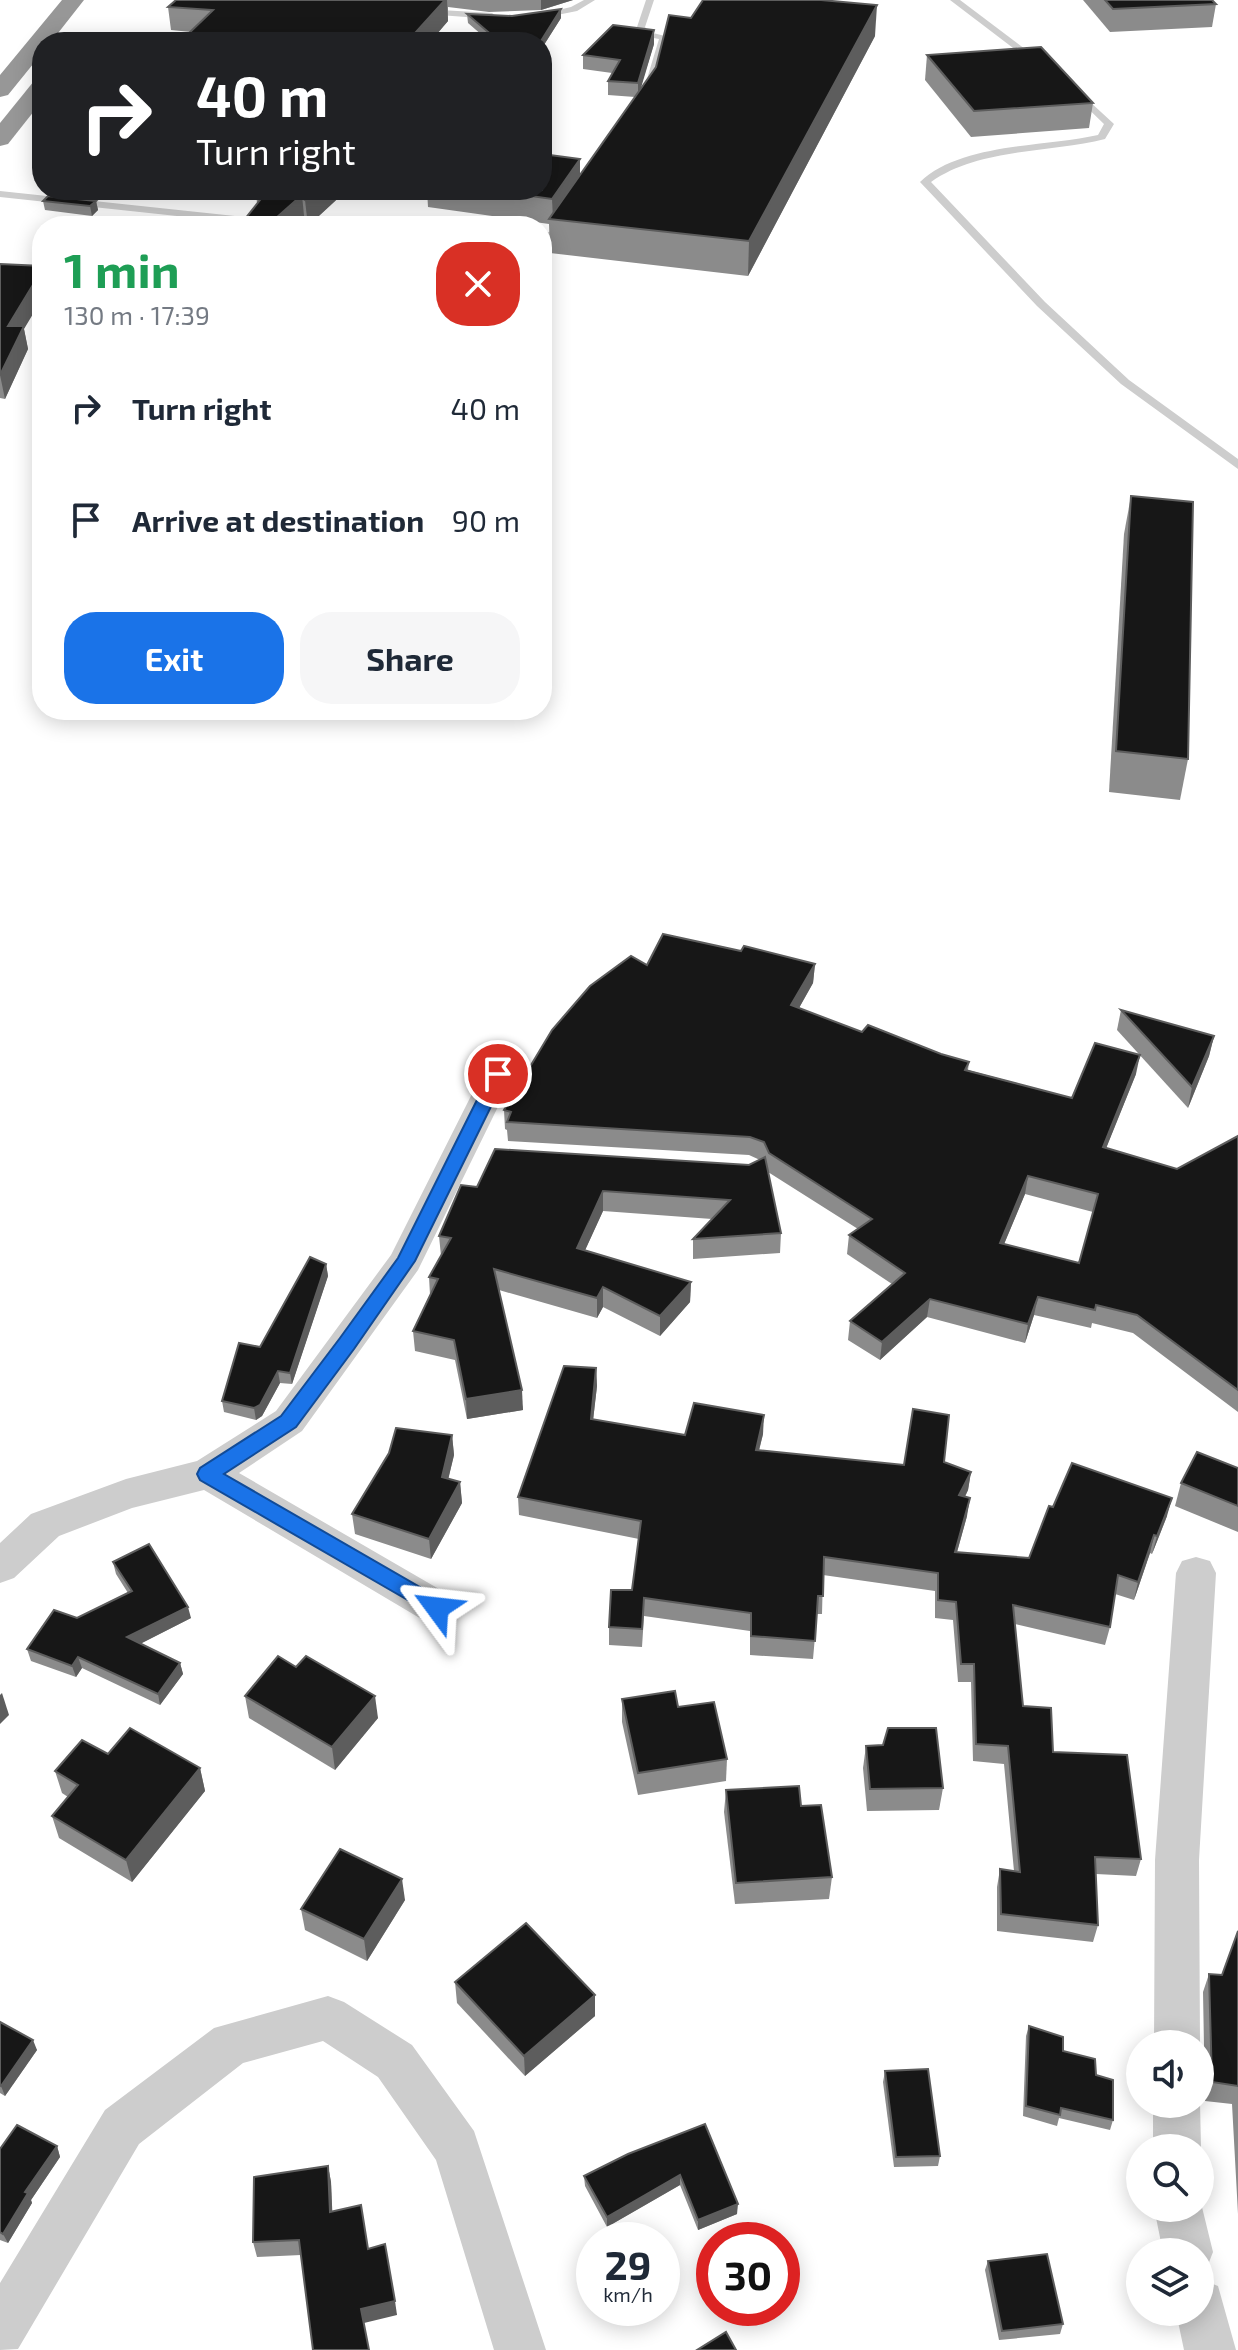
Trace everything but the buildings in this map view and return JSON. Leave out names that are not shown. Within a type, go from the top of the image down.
[{"type":"highway","points":[[47,32],[73,0]]},
{"type":"highway","points":[[0,90],[32,51]]},
{"type":"highway","points":[[0,139],[32,99]]},
{"type":"street","points":[[0,1567],[45,1525],[126,1494],[208,1474],[289,1421],[406,1261],[477,1152],[498,1074]]},
{"type":"street","points":[[208,1474],[437,1608]]},
{"type":"street","points":[[1177,2030],[1177,1860],[1196,1573]]},
{"type":"street","points":[[0,2331],[122,2127],[231,2044],[328,2018],[395,2061],[457,2148],[520,2350]]},
{"type":"street","points":[[1205,2326],[1210,2350]]},
{"type":"lane","points":[[523,17],[554,14],[591,0]]},
{"type":"lane","points":[[645,100],[668,36],[646,34],[641,27],[650,0]]},
{"type":"lane","points":[[954,0],[1048,69]]},
{"type":"lane","points":[[414,10],[498,16]]},
{"type":"lane","points":[[1071,87],[1109,124],[1102,137],[1049,148],[994,154],[942,168],[925,182],[1041,304],[1125,382],[1238,465]]},
{"type":"lane","points":[[0,194],[32,197]]},
{"type":"lane","points":[[56,200],[206,216]]},
{"type":"lane","points":[[552,234],[574,208]]},
{"type":"route","points":[[437,1608],[208,1474],[289,1421],[347,1343],[406,1261],[498,1074]]}]
